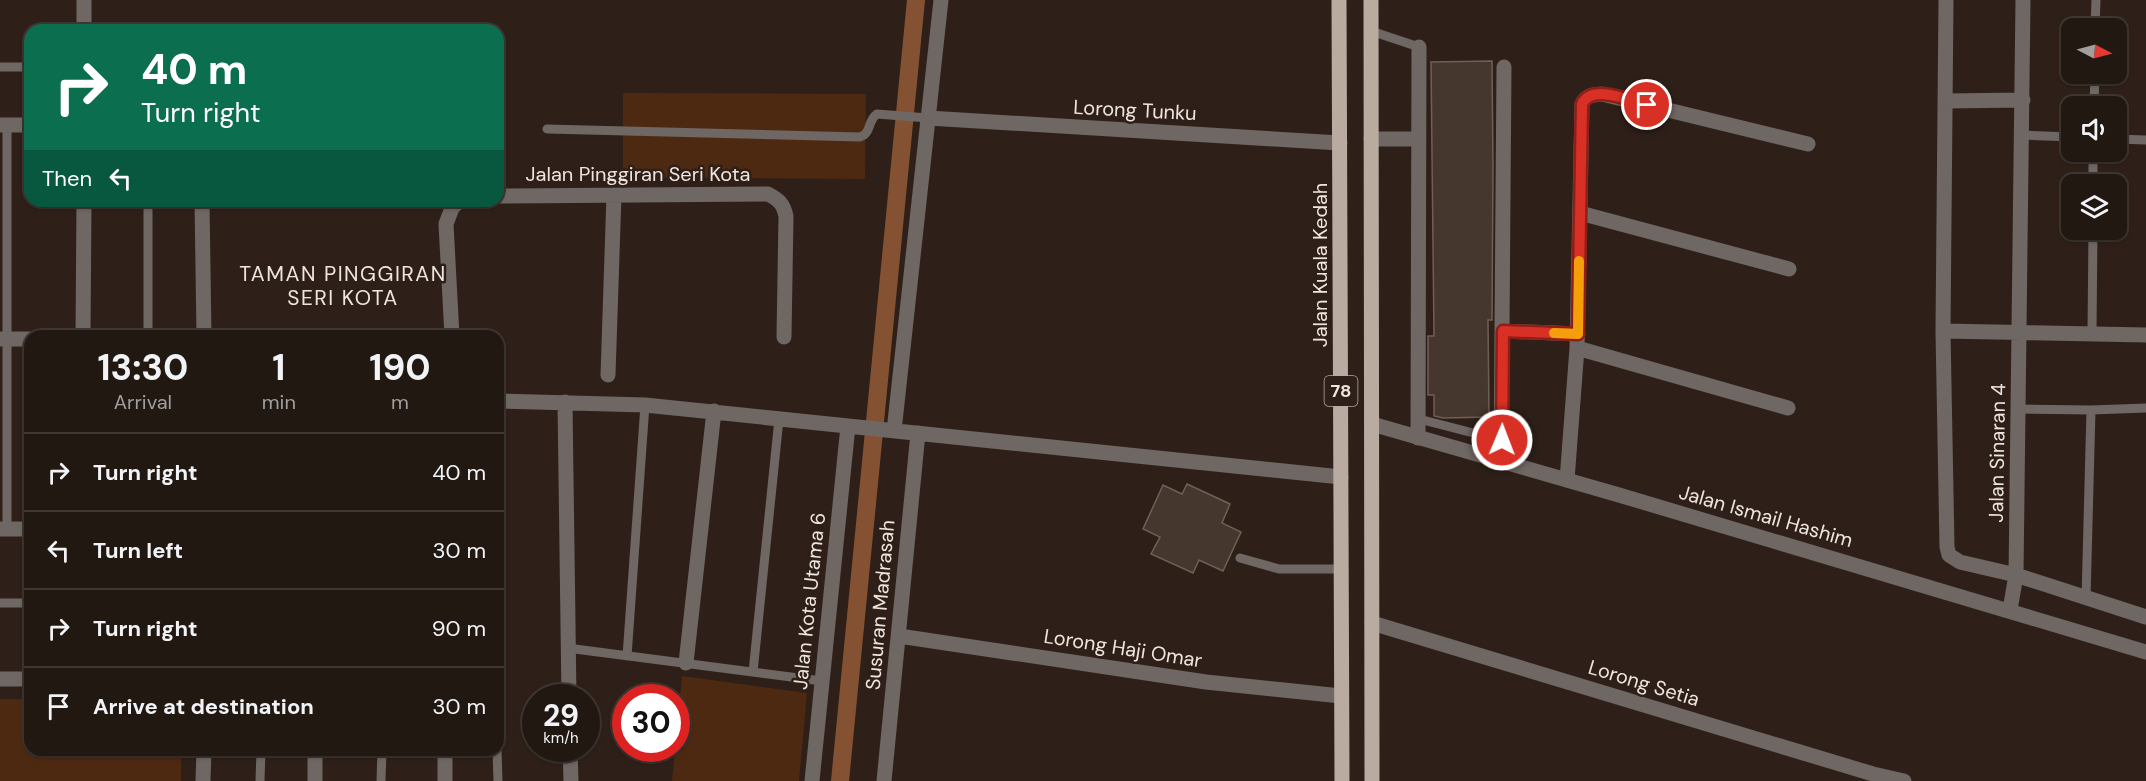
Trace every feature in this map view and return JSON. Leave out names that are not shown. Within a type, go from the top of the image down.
[{"type":"main road","name":"Jalan Kuala Kedah","points":[[1340,0],[1342,781]]},
{"type":"main road","name":"78","points":[[1371,0],[1372,781]]},
{"type":"street","points":[[84,0],[84,24]]},
{"type":"street","points":[[888,430],[941,0]]},
{"type":"street","points":[[1946,0],[1943,331],[1949,555],[1960,562],[2016,575],[2146,617]]},
{"type":"street","name":"Jalan Sinaran 4","points":[[2010,610],[2016,575],[2023,0]]},
{"type":"street","points":[[1418,438],[1419,47]]},
{"type":"street","points":[[1501,461],[1504,67]]},
{"type":"street","points":[[1567,480],[1578,341],[1582,104],[1585,98],[1602,94],[1808,144]]},
{"type":"street","points":[[1946,101],[2023,100]]},
{"type":"street","name":"Lorong Tunku","points":[[928,118],[1340,143]]},
{"type":"street","points":[[3,124],[24,125]]},
{"type":"street","points":[[1371,139],[1417,139]]},
{"type":"street","name":"Jalan Pinggiran Seri Kota","points":[[504,196],[768,194],[778,199],[783,204],[786,216],[784,337]]},
{"type":"street","points":[[608,375],[614,195]]},
{"type":"street","points":[[83,330],[84,207]]},
{"type":"street","points":[[202,207],[204,330]]},
{"type":"street","points":[[452,330],[446,225],[453,207]]},
{"type":"street","points":[[1580,213],[1789,269]]},
{"type":"street","points":[[1503,331],[1578,341],[1788,408]]},
{"type":"street","points":[[1943,331],[2146,335]]},
{"type":"street","points":[[3,339],[24,339]]},
{"type":"street","points":[[504,401],[645,405],[714,411],[1341,477]]},
{"type":"street","points":[[565,402],[568,684]]},
{"type":"street","points":[[686,663],[714,411]]},
{"type":"street","name":"Jalan Ismail Hashim","points":[[1372,424],[2010,610],[2146,652]]},
{"type":"street","name":"Jalan Kota Utama 6","points":[[812,781],[822,681],[854,427]]},
{"type":"street","name":"Susuran Madrasah","points":[[884,781],[918,433]]},
{"type":"street","points":[[3,529],[24,529]]},
{"type":"street","name":"Lorong Setia","points":[[1372,623],[1873,778],[1904,781]]},
{"type":"street","name":"Lorong Haji Omar","points":[[898,636],[1206,682],[1341,696]]},
{"type":"street","points":[[0,679],[24,679]]},
{"type":"street","points":[[203,781],[204,756]]},
{"type":"street","points":[[315,756],[315,781]]},
{"type":"street","points":[[445,756],[445,781]]},
{"type":"street","points":[[570,762],[571,781]]},
{"type":"lane","points":[[2095,18],[2096,0]]},
{"type":"lane","points":[[1371,31],[1419,47]]},
{"type":"lane","points":[[0,67],[24,67]]},
{"type":"lane","points":[[547,129],[860,137],[868,132],[873,117],[882,114],[928,118]]},
{"type":"lane","points":[[3,124],[3,529]]},
{"type":"lane","points":[[2022,135],[2061,137]]},
{"type":"lane","points":[[2127,139],[2146,140]]},
{"type":"lane","points":[[148,207],[148,330]]},
{"type":"lane","points":[[2092,333],[2093,240]]},
{"type":"lane","points":[[627,656],[645,405]]},
{"type":"lane","points":[[2018,409],[2146,408]]},
{"type":"lane","points":[[2086,598],[2091,410]]},
{"type":"lane","points":[[753,672],[779,419]]},
{"type":"lane","points":[[1419,419],[1485,436],[1484,457]]},
{"type":"lane","points":[[1240,558],[1285,569],[1341,570]]},
{"type":"lane","points":[[0,603],[24,603]]},
{"type":"lane","points":[[567,648],[822,681]]},
{"type":"lane","points":[[260,781],[261,756]]},
{"type":"lane","points":[[381,781],[382,756]]},
{"type":"lane","points":[[497,756],[498,781]]},
{"type":"shaded area","points":[[623,93],[866,94],[865,179],[623,177]]},
{"type":"shaded area","points":[[682,676],[807,693],[799,781],[672,781],[674,762],[690,762],[690,684],[681,684]]},
{"type":"shaded area","points":[[0,699],[24,699],[24,756],[181,756],[181,781],[0,781]]},
{"type":"building","points":[[1492,61],[1492,320],[1488,320],[1489,417],[1443,418],[1434,416],[1434,395],[1428,395],[1428,336],[1434,336],[1431,62]]},
{"type":"building","points":[[1187,484],[1230,504],[1222,523],[1241,532],[1223,571],[1199,560],[1193,573],[1151,554],[1160,537],[1143,529],[1163,485],[1182,494]]},
{"type":"waterway","points":[[840,781],[916,0]]},
{"type":"slow traffic","points":[[1554,333],[1578,334],[1579,261]]},
{"type":"district","name":"TAMAN PINGGIRAN SERI KOTA","points":[[343,286]]},
{"type":"route","points":[[1502,440],[1503,331],[1578,334],[1582,104],[1590,95],[1602,94],[1647,105]]}]
